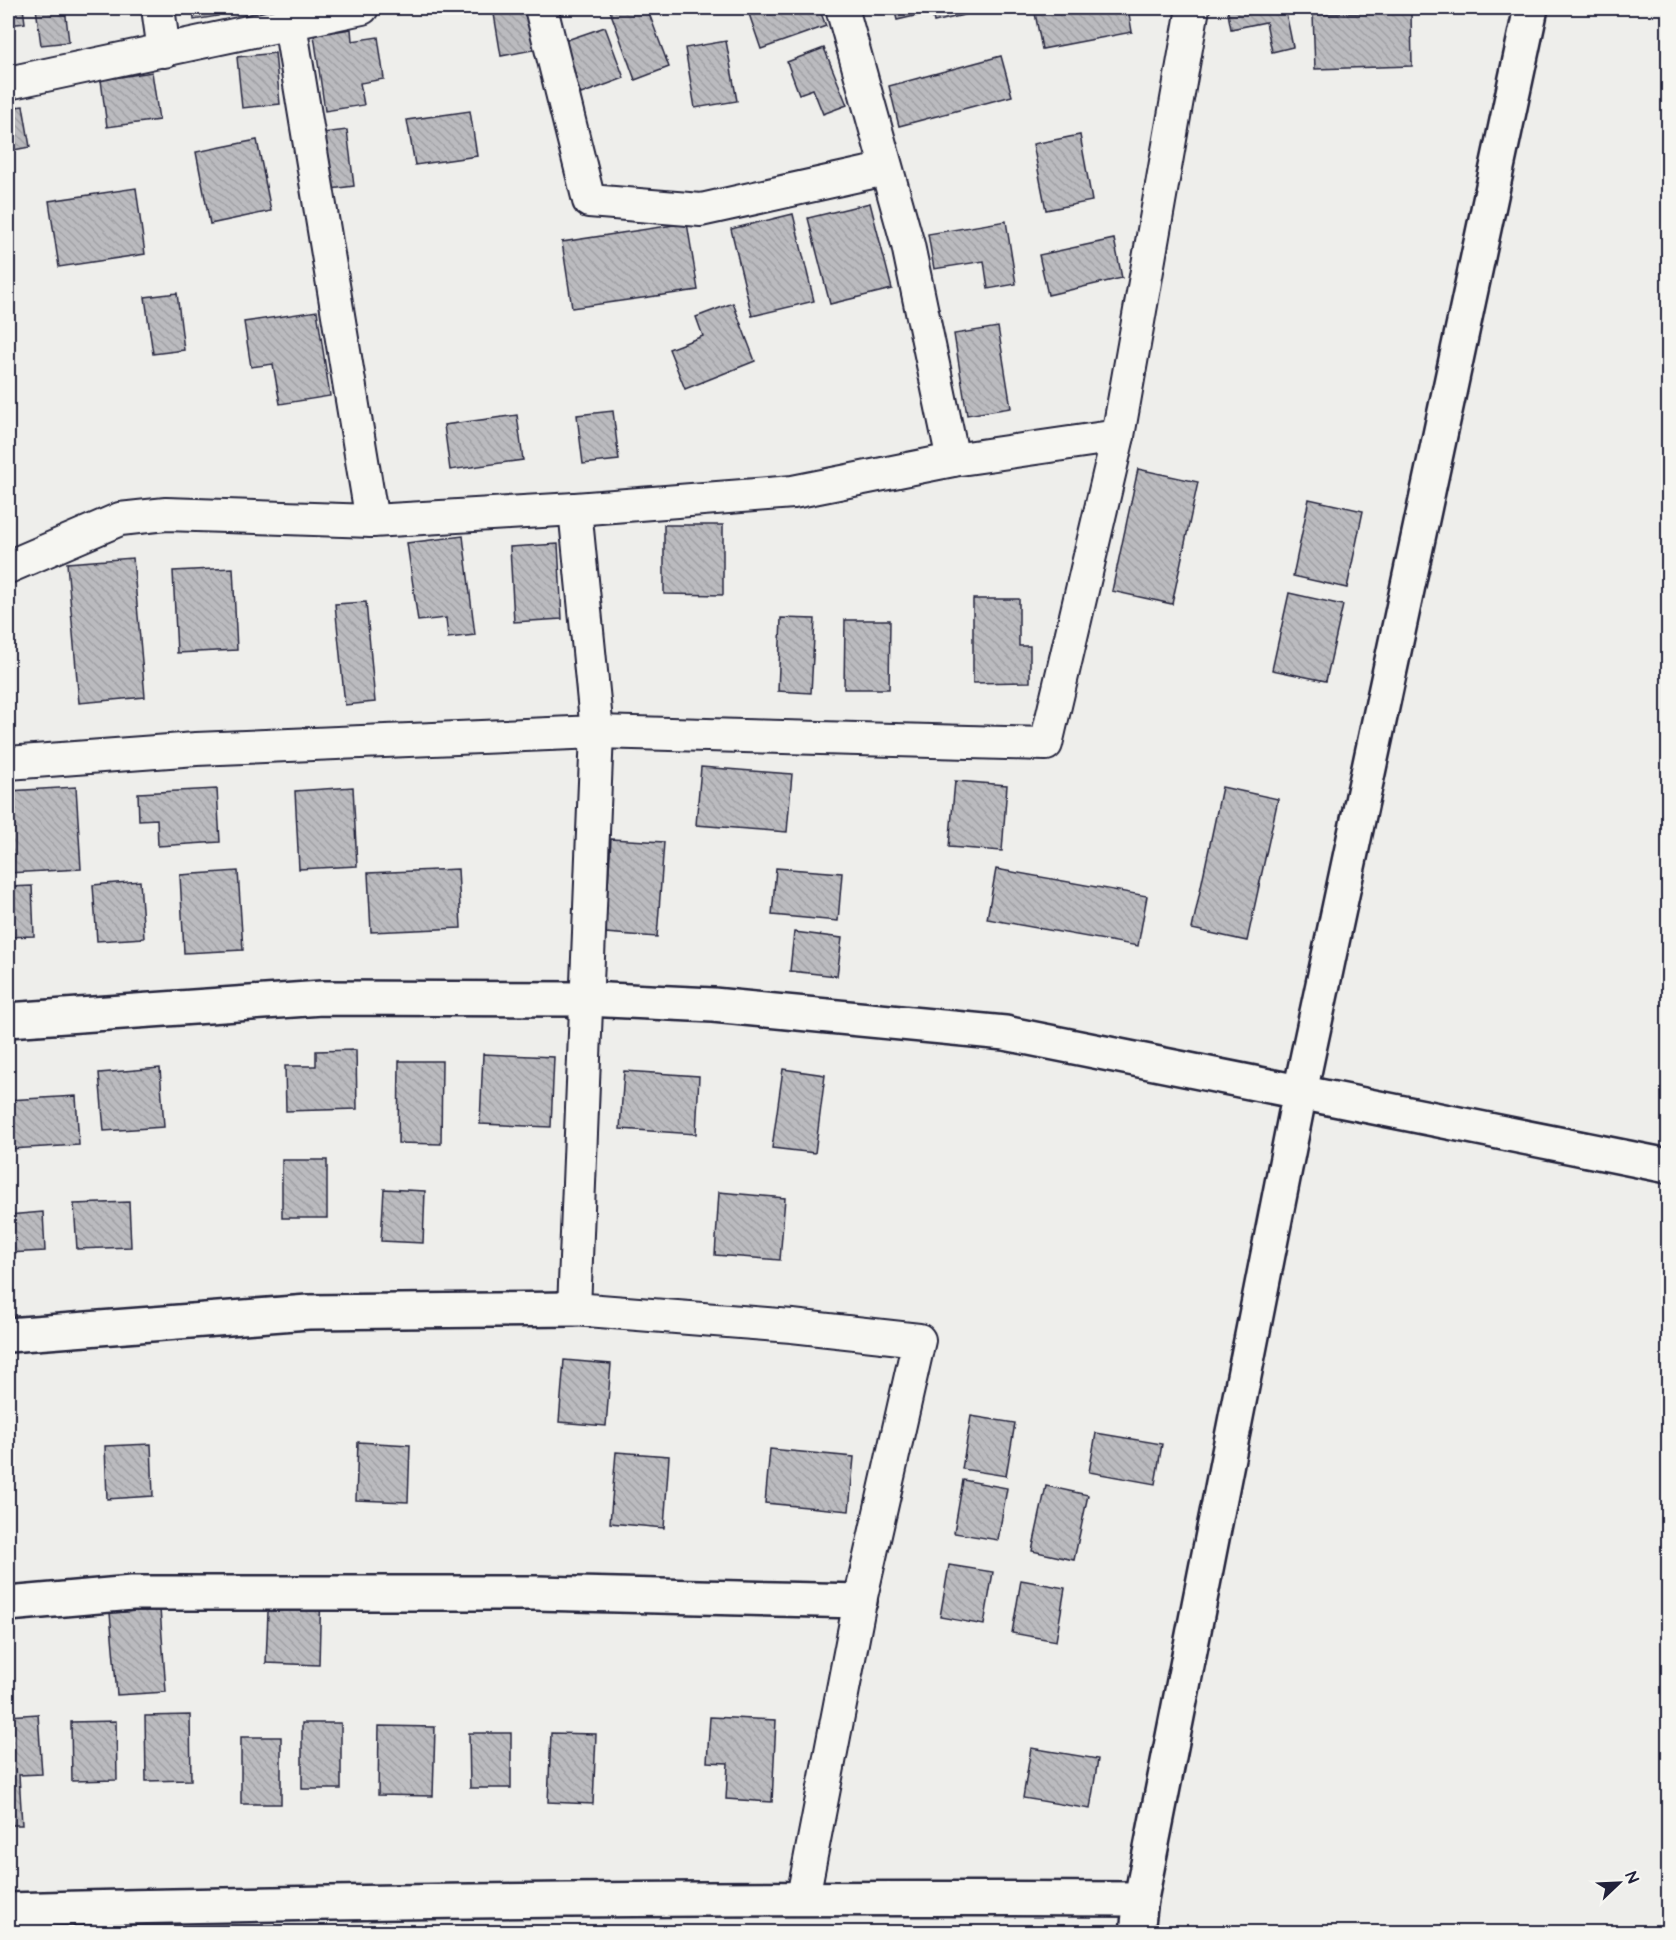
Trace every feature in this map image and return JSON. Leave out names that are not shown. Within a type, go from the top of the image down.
[{"type":"street","points":[[158,8],[164,51]]},
{"type":"street","points":[[8,83],[362,8]]},
{"type":"street","points":[[541,8],[589,201],[701,210],[886,169]]},
{"type":"street","points":[[842,8],[908,245],[953,460]]},
{"type":"street","points":[[8,763],[196,749],[597,732],[1046,744],[1118,436],[1193,8]]},
{"type":"street","points":[[1137,1932],[1141,1899],[1300,1092],[1531,8]]},
{"type":"street","points":[[290,24],[372,521]]},
{"type":"street","points":[[8,567],[120,519],[166,514],[372,521],[575,509],[793,492],[953,460],[1118,436]]},
{"type":"street","points":[[574,1309],[597,732],[575,509]]},
{"type":"street","points":[[8,1020],[322,998],[586,999],[713,1005],[1005,1033],[1668,1166]]},
{"type":"street","points":[[8,1335],[308,1312],[574,1309],[792,1326],[919,1340],[860,1601],[803,1897]]},
{"type":"street","points":[[8,1604],[132,1593],[536,1593],[860,1601]]},
{"type":"street","points":[[8,1910],[276,1903],[803,1897],[1141,1899]]},
{"type":"building","points":[[8,8],[23,8],[25,23],[8,25]]},
{"type":"building","points":[[36,8],[65,8],[69,42],[41,45]]},
{"type":"building","points":[[193,8],[217,8],[218,16],[194,20]]},
{"type":"building","points":[[493,8],[530,8],[538,49],[501,56]]},
{"type":"building","points":[[609,8],[647,8],[669,67],[635,80]]},
{"type":"building","points":[[747,8],[819,8],[826,26],[761,49]]},
{"type":"building","points":[[894,8],[993,8],[934,22],[932,12],[897,20]]},
{"type":"building","points":[[1034,8],[1128,8],[1132,32],[1042,49]]},
{"type":"building","points":[[1227,8],[1285,8],[1293,47],[1272,52],[1266,22],[1231,29]]},
{"type":"building","points":[[1411,12],[1412,66],[1315,69],[1313,14]]},
{"type":"building","points":[[605,27],[624,78],[581,94],[561,42]]},
{"type":"building","points":[[351,29],[352,41],[378,37],[384,79],[360,83],[364,105],[325,111],[314,35]]},
{"type":"building","points":[[726,41],[737,101],[695,108],[685,48]]},
{"type":"building","points":[[824,48],[847,105],[823,114],[813,89],[799,94],[787,62]]},
{"type":"building","points":[[275,53],[280,104],[242,108],[237,57]]},
{"type":"building","points":[[1001,56],[1012,96],[899,126],[889,86]]},
{"type":"building","points":[[152,72],[159,120],[107,127],[101,80]]},
{"type":"building","points":[[23,106],[30,147],[8,151],[8,108]]},
{"type":"building","points":[[470,111],[477,156],[415,165],[407,120]]},
{"type":"building","points":[[347,130],[354,186],[323,190],[315,134]]},
{"type":"building","points":[[1080,135],[1092,201],[1046,210],[1033,144]]},
{"type":"building","points":[[257,140],[271,211],[210,224],[196,152]]},
{"type":"building","points":[[136,188],[145,254],[59,267],[49,201]]},
{"type":"building","points":[[870,203],[892,289],[830,304],[808,218]]},
{"type":"building","points":[[793,214],[814,301],[752,316],[731,229]]},
{"type":"building","points":[[1006,221],[1016,284],[988,289],[984,261],[934,269],[928,234]]},
{"type":"building","points":[[687,223],[698,290],[572,308],[562,242]]},
{"type":"building","points":[[1114,239],[1122,278],[1048,295],[1039,255]]},
{"type":"building","points":[[177,293],[184,350],[153,354],[145,297]]},
{"type":"building","points":[[733,303],[755,361],[685,389],[669,349],[703,336],[696,317]]},
{"type":"building","points":[[317,311],[330,396],[280,404],[273,364],[251,367],[244,322]]},
{"type":"building","points":[[998,327],[1011,408],[967,415],[954,334]]},
{"type":"building","points":[[613,411],[619,460],[583,464],[577,415]]},
{"type":"building","points":[[517,415],[523,460],[450,470],[444,425]]},
{"type":"building","points":[[1138,469],[1198,482],[1172,604],[1112,591]]},
{"type":"building","points":[[1309,499],[1363,511],[1347,588],[1293,576]]},
{"type":"building","points":[[664,525],[723,525],[723,595],[664,594]]},
{"type":"building","points":[[463,536],[475,635],[448,638],[446,618],[418,621],[407,543]]},
{"type":"building","points":[[558,544],[562,619],[514,622],[510,547]]},
{"type":"building","points":[[133,558],[145,697],[79,703],[67,563]]},
{"type":"building","points":[[233,568],[237,650],[177,653],[173,571]]},
{"type":"building","points":[[1289,593],[1343,605],[1326,681],[1272,670]]},
{"type":"building","points":[[973,599],[1019,599],[1019,646],[1030,646],[1030,682],[973,683]]},
{"type":"building","points":[[366,602],[375,702],[345,705],[335,604]]},
{"type":"building","points":[[781,618],[815,619],[811,693],[778,691]]},
{"type":"building","points":[[845,620],[890,620],[889,689],[844,689]]},
{"type":"building","points":[[701,767],[792,774],[787,832],[696,825]]},
{"type":"building","points":[[955,781],[1007,785],[1002,851],[949,847]]},
{"type":"building","points":[[76,787],[81,869],[8,873],[8,791]]},
{"type":"building","points":[[353,787],[357,866],[299,869],[295,791]]},
{"type":"building","points":[[1222,787],[1278,799],[1247,941],[1192,929]]},
{"type":"building","points":[[217,789],[220,842],[158,846],[157,819],[139,820],[138,793]]},
{"type":"building","points":[[611,839],[664,842],[657,937],[605,933]]},
{"type":"building","points":[[776,868],[842,873],[838,921],[772,915]]},
{"type":"building","points":[[458,869],[461,928],[371,932],[368,873]]},
{"type":"building","points":[[996,869],[1147,896],[1138,946],[987,919]]},
{"type":"building","points":[[238,871],[243,950],[184,953],[180,875]]},
{"type":"building","points":[[140,881],[144,938],[97,941],[93,885]]},
{"type":"building","points":[[32,886],[34,936],[8,937],[8,887]]},
{"type":"building","points":[[794,932],[842,938],[837,976],[790,971]]},
{"type":"building","points":[[356,1050],[357,1109],[286,1111],[285,1066],[316,1066],[316,1051]]},
{"type":"building","points":[[483,1054],[554,1057],[551,1127],[480,1124]]},
{"type":"building","points":[[399,1061],[442,1061],[441,1144],[398,1143]]},
{"type":"building","points":[[160,1068],[164,1127],[104,1131],[99,1073]]},
{"type":"building","points":[[783,1069],[825,1075],[815,1153],[772,1148]]},
{"type":"building","points":[[624,1071],[699,1076],[696,1134],[620,1129]]},
{"type":"building","points":[[76,1096],[79,1145],[10,1149],[8,1100]]},
{"type":"building","points":[[282,1160],[327,1160],[327,1218],[282,1218]]},
{"type":"building","points":[[384,1189],[425,1191],[423,1243],[381,1241]]},
{"type":"building","points":[[719,1192],[785,1198],[780,1260],[715,1255]]},
{"type":"building","points":[[129,1202],[131,1247],[77,1249],[74,1204]]},
{"type":"building","points":[[43,1212],[45,1251],[8,1253],[8,1215]]},
{"type":"building","points":[[564,1360],[611,1364],[606,1426],[559,1422]]},
{"type":"building","points":[[971,1416],[1015,1423],[1006,1476],[962,1469]]},
{"type":"building","points":[[1096,1433],[1162,1444],[1155,1484],[1089,1472]]},
{"type":"building","points":[[358,1442],[410,1445],[408,1502],[356,1500]]},
{"type":"building","points":[[151,1444],[153,1496],[107,1499],[105,1446]]},
{"type":"building","points":[[770,1449],[854,1457],[849,1511],[765,1503]]},
{"type":"building","points":[[616,1452],[669,1456],[664,1528],[610,1523]]},
{"type":"building","points":[[963,1480],[1007,1488],[998,1540],[954,1533]]},
{"type":"building","points":[[1046,1486],[1088,1495],[1074,1560],[1032,1551]]},
{"type":"building","points":[[949,1565],[993,1572],[984,1625],[940,1617]]},
{"type":"building","points":[[1021,1580],[1065,1588],[1056,1641],[1012,1633]]},
{"type":"building","points":[[269,1586],[321,1587],[319,1665],[266,1663]]},
{"type":"building","points":[[160,1609],[166,1692],[117,1695],[110,1613]]},
{"type":"building","points":[[38,1714],[42,1774],[19,1775],[22,1825],[8,1825],[8,1716]]},
{"type":"building","points":[[190,1715],[191,1780],[146,1781],[145,1716]]},
{"type":"building","points":[[710,1717],[776,1720],[772,1802],[726,1799],[728,1763],[707,1762]]},
{"type":"building","points":[[116,1721],[117,1780],[72,1781],[71,1722]]},
{"type":"building","points":[[302,1723],[341,1723],[341,1789],[302,1789]]},
{"type":"building","points":[[379,1726],[435,1727],[433,1796],[378,1795]]},
{"type":"building","points":[[469,1733],[511,1733],[511,1788],[470,1788]]},
{"type":"building","points":[[551,1733],[596,1734],[593,1804],[548,1802]]},
{"type":"building","points":[[241,1737],[281,1737],[281,1804],[241,1804]]},
{"type":"building","points":[[1031,1748],[1098,1759],[1090,1809],[1023,1798]]}]
